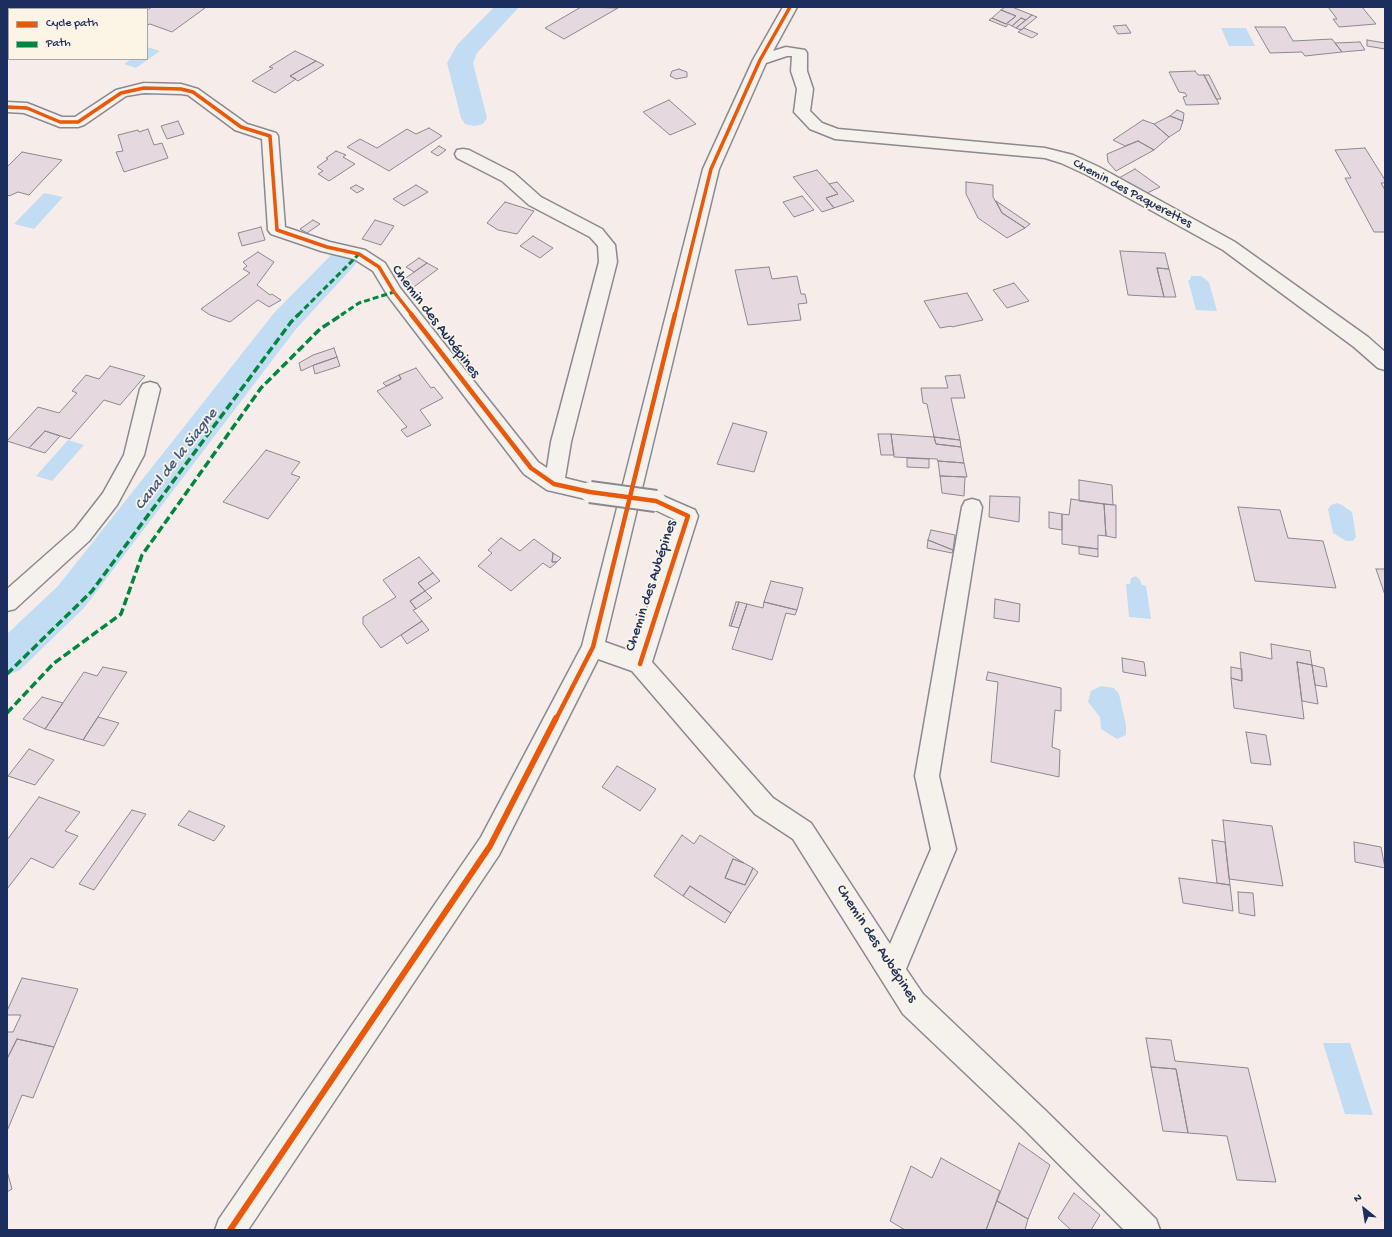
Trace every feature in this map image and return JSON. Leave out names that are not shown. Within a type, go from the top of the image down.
[{"type":"street","points":[[230,1230],[490,846],[593,647],[711,169],[760,60],[790,7]]},
{"type":"street","name":"Chemin des Paquerettes","points":[[760,60],[786,52],[800,53],[799,71],[805,89],[802,112],[816,126],[835,134],[1045,153],[1067,159],[1093,170],[1229,246],[1361,342],[1385,363]]},
{"type":"street","name":"Chemin des Aubépines","points":[[7,107],[27,108],[60,122],[78,122],[122,93],[144,88],[181,89],[193,92],[241,128],[270,136],[277,230],[326,247],[359,254],[379,267],[394,292],[531,468],[554,484],[590,492],[656,501],[688,516],[640,664]]},
{"type":"street","points":[[463,154],[508,177],[535,201],[596,233],[606,244],[608,262],[561,442],[554,484]]},
{"type":"street","points":[[7,602],[82,535],[110,499],[134,456],[150,389]]},
{"type":"street","points":[[892,970],[944,849],[927,776],[972,507]]},
{"type":"street","name":"Chemin des Aubépines","points":[[593,647],[640,664],[764,806],[802,831],[913,1004],[1034,1119],[1145,1230]]},
{"type":"water","points":[[1221,28],[1246,28],[1255,46],[1229,46]]},
{"type":"water","points":[[148,47],[160,51],[148,60]]},
{"type":"water","points":[[130,60],[147,60],[136,68],[124,64]]},
{"type":"water","points":[[44,193],[63,197],[34,229],[14,224]]},
{"type":"water","points":[[1191,276],[1201,276],[1209,282],[1217,311],[1196,310],[1188,280],[1190,280]]},
{"type":"water","points":[[68,440],[84,445],[52,481],[36,476]]},
{"type":"water","points":[[1337,503],[1352,512],[1356,537],[1353,541],[1346,541],[1333,533],[1328,509],[1331,505]]},
{"type":"water","points":[[1136,576],[1142,585],[1146,586],[1151,619],[1129,617],[1126,584],[1130,584],[1131,578]]},
{"type":"water","points":[[1101,686],[1114,688],[1119,694],[1126,725],[1126,735],[1117,739],[1101,729],[1100,717],[1088,702],[1091,691]]},
{"type":"water","points":[[1323,1043],[1350,1043],[1373,1115],[1345,1114]]},
{"type":"building","points":[[152,7],[205,8],[172,32],[150,24],[148,25],[148,9]]},
{"type":"building","points":[[581,7],[618,8],[564,39],[545,28]]},
{"type":"building","points":[[1005,7],[1012,7],[1032,15],[1026,20],[1021,18],[1012,26],[1008,24],[1006,27],[989,20],[992,18],[1006,24],[1016,16],[1001,10]]},
{"type":"building","points":[[1328,7],[1362,7],[1376,24],[1339,27],[1333,19],[1337,19]]},
{"type":"building","points":[[1001,10],[1016,16],[1006,24],[992,18]]},
{"type":"building","points":[[1032,15],[1037,17],[1021,30],[1016,28]]},
{"type":"building","points":[[1021,18],[1026,20],[1016,28],[1012,26]]},
{"type":"building","points":[[1126,25],[1131,33],[1118,34],[1113,26]]},
{"type":"building","points":[[1255,27],[1285,27],[1293,41],[1332,39],[1342,52],[1305,56],[1302,52],[1270,53]]},
{"type":"building","points":[[1024,28],[1038,34],[1032,38],[1018,32]]},
{"type":"building","points":[[1367,40],[1385,43],[1385,49],[1367,46]]},
{"type":"building","points":[[1360,42],[1365,50],[1342,52],[1335,43]]},
{"type":"building","points":[[295,51],[316,61],[290,76],[296,79],[275,93],[252,81],[273,68],[269,67]]},
{"type":"building","points":[[316,61],[324,65],[298,81],[290,76]]},
{"type":"building","points":[[679,69],[687,72],[687,77],[676,79],[670,76],[672,71]]},
{"type":"building","points":[[1195,71],[1198,75],[1204,75],[1219,104],[1186,105],[1183,97],[1187,96],[1185,93],[1179,92],[1169,72]]},
{"type":"building","points":[[1204,75],[1209,75],[1221,99],[1216,99]]},
{"type":"building","points":[[669,100],[696,124],[670,135],[643,112]]},
{"type":"building","points":[[1177,110],[1184,113],[1183,121],[1170,116]]},
{"type":"building","points":[[1170,116],[1183,121],[1180,130],[1169,137],[1154,124]]},
{"type":"building","points":[[1143,120],[1154,124],[1169,137],[1154,150],[1138,141],[1125,146],[1113,140]]},
{"type":"building","points":[[178,121],[184,134],[167,139],[161,126]]},
{"type":"building","points":[[429,128],[442,136],[389,171],[347,147],[360,139],[377,148],[407,129],[416,134]]},
{"type":"building","points":[[148,129],[154,145],[162,143],[168,158],[124,172],[116,152],[123,151],[118,135]]},
{"type":"building","points":[[1138,141],[1154,150],[1116,171],[1108,162],[1107,154]]},
{"type":"building","points":[[439,146],[446,150],[438,156],[431,152]]},
{"type":"building","points":[[1365,148],[1385,180],[1385,183],[1381,183],[1385,190],[1385,232],[1374,232],[1345,178],[1351,178],[1335,150]]},
{"type":"building","points":[[336,151],[346,155],[343,157],[355,164],[329,181],[318,174],[323,171],[317,167]]},
{"type":"building","points":[[22,152],[62,160],[29,195],[18,192],[9,196],[7,194],[7,167]]},
{"type":"building","points":[[1135,169],[1160,187],[1145,194],[1119,178]]},
{"type":"building","points":[[817,170],[838,194],[826,198],[834,208],[822,212],[793,177]]},
{"type":"building","points":[[837,182],[854,201],[834,208],[826,198],[838,194],[829,184]]},
{"type":"building","points":[[966,182],[993,185],[993,197],[1002,213],[1025,228],[1007,238],[978,218],[966,194]]},
{"type":"building","points":[[356,185],[364,189],[357,193],[350,188]]},
{"type":"building","points":[[416,185],[428,192],[404,206],[393,199]]},
{"type":"building","points":[[802,196],[814,210],[794,217],[783,202]]},
{"type":"building","points":[[996,201],[1030,224],[1025,228],[1002,213]]},
{"type":"building","points":[[505,202],[534,211],[517,234],[498,230],[487,223]]},
{"type":"building","points":[[313,220],[320,224],[307,233],[300,229]]},
{"type":"building","points":[[375,220],[394,226],[381,245],[362,239]]},
{"type":"building","points":[[261,227],[265,240],[242,246],[238,233]]},
{"type":"building","points":[[533,236],[553,248],[540,258],[520,246]]},
{"type":"building","points":[[1120,251],[1165,253],[1169,269],[1157,268],[1164,297],[1128,295]]},
{"type":"building","points":[[258,252],[274,262],[257,285],[270,295],[272,294],[281,300],[269,307],[258,300],[230,322],[210,315],[201,309],[250,273],[243,269],[247,266],[243,262]]},
{"type":"building","points":[[419,258],[427,263],[414,272],[406,267]]},
{"type":"building","points":[[427,263],[438,269],[411,289],[400,282]]},
{"type":"building","points":[[769,267],[772,279],[797,276],[801,294],[805,294],[807,303],[798,304],[801,320],[748,325],[735,270]]},
{"type":"building","points":[[1157,268],[1169,269],[1176,297],[1164,297]]},
{"type":"building","points":[[1014,283],[1029,301],[1007,308],[993,290]]},
{"type":"building","points":[[967,293],[983,320],[952,327],[940,328],[924,301]]},
{"type":"building","points":[[334,348],[337,357],[301,371],[299,363],[313,355]]},
{"type":"building","points":[[337,357],[340,366],[315,374],[314,365]]},
{"type":"building","points":[[110,366],[145,376],[120,405],[104,400],[70,439],[45,431],[29,448],[7,441],[38,407],[59,413],[77,393],[72,391],[86,375],[99,379]]},
{"type":"building","points":[[416,368],[431,388],[434,387],[443,398],[420,410],[431,425],[407,437],[401,430],[407,427],[377,391],[401,379],[399,375]]},
{"type":"building","points":[[399,375],[401,379],[386,386],[383,383]]},
{"type":"building","points":[[960,375],[965,398],[951,398],[960,440],[934,437],[927,404],[923,403],[921,388],[948,388],[945,376]]},
{"type":"building","points":[[733,423],[767,432],[754,472],[717,464]]},
{"type":"building","points":[[45,431],[60,436],[45,453],[29,448]]},
{"type":"building","points":[[878,434],[891,434],[894,455],[881,455]]},
{"type":"building","points":[[891,434],[934,437],[936,444],[961,447],[964,463],[938,461],[937,459],[894,457]]},
{"type":"building","points":[[934,437],[960,440],[961,447],[936,444]]},
{"type":"building","points":[[266,450],[300,462],[291,474],[300,477],[268,519],[223,502]]},
{"type":"building","points":[[907,458],[929,459],[929,468],[907,467]]},
{"type":"building","points":[[938,461],[964,463],[967,477],[940,476]]},
{"type":"building","points":[[940,476],[965,477],[964,496],[942,493]]},
{"type":"building","points":[[1079,480],[1112,485],[1113,505],[1079,501]]},
{"type":"building","points":[[990,496],[1020,497],[1019,522],[989,517]]},
{"type":"building","points":[[1071,499],[1104,504],[1106,536],[1098,535],[1098,549],[1062,544],[1062,514],[1069,515]]},
{"type":"building","points":[[1104,504],[1116,505],[1116,538],[1106,536]]},
{"type":"building","points":[[1238,507],[1280,510],[1288,538],[1323,541],[1336,588],[1255,581]]},
{"type":"building","points":[[1049,512],[1062,514],[1062,530],[1049,528]]},
{"type":"building","points":[[931,530],[955,535],[953,550],[928,540]]},
{"type":"building","points":[[501,538],[520,551],[534,539],[553,553],[552,562],[557,562],[550,568],[543,563],[511,591],[478,566],[492,553],[488,550]]},
{"type":"building","points":[[928,540],[953,550],[952,553],[927,548]]},
{"type":"building","points":[[1079,547],[1098,549],[1098,557],[1079,554]]},
{"type":"building","points":[[553,553],[561,558],[557,562],[552,562]]},
{"type":"building","points":[[419,557],[433,573],[418,583],[425,591],[410,601],[416,609],[413,610],[422,621],[381,648],[363,624],[363,617],[396,597],[383,580]]},
{"type":"building","points":[[1376,569],[1385,569],[1385,595]]},
{"type":"building","points":[[433,573],[440,581],[425,591],[418,583]]},
{"type":"building","points":[[771,581],[803,588],[797,610],[764,602]]},
{"type":"building","points":[[425,591],[432,598],[416,609],[410,601]]},
{"type":"building","points":[[995,599],[1020,604],[1019,622],[994,618]]},
{"type":"building","points":[[736,602],[739,602],[731,626],[729,626]]},
{"type":"building","points":[[739,602],[747,604],[739,628],[731,626]]},
{"type":"building","points":[[764,602],[797,610],[795,615],[786,613],[772,660],[732,649],[747,604],[763,608]]},
{"type":"building","points":[[422,621],[429,630],[407,644],[401,635]]},
{"type":"building","points":[[1271,644],[1310,651],[1312,665],[1297,662],[1304,719],[1234,708],[1231,678],[1242,681],[1240,652],[1272,659]]},
{"type":"building","points":[[1122,658],[1144,662],[1146,676],[1123,672]]},
{"type":"building","points":[[1297,662],[1312,665],[1318,704],[1302,701]]},
{"type":"building","points":[[1312,665],[1324,668],[1327,687],[1315,685]]},
{"type":"building","points":[[103,667],[127,672],[83,740],[45,729],[84,672],[97,676]]},
{"type":"building","points":[[1231,667],[1242,669],[1242,681],[1231,678]]},
{"type":"building","points":[[988,672],[1061,688],[1061,711],[1055,710],[1052,747],[1060,750],[1059,777],[991,762],[998,682],[986,680]]},
{"type":"building","points":[[42,697],[63,703],[45,729],[23,719]]},
{"type":"building","points":[[98,717],[119,723],[104,746],[83,740]]},
{"type":"building","points":[[1246,732],[1266,735],[1271,765],[1251,763]]},
{"type":"building","points":[[29,749],[54,760],[35,785],[8,776]]},
{"type":"building","points":[[617,766],[656,789],[640,811],[602,787]]},
{"type":"building","points":[[39,797],[80,812],[65,831],[78,836],[53,868],[31,858],[7,889],[7,840]]},
{"type":"building","points":[[132,810],[146,814],[94,890],[79,884]]},
{"type":"building","points":[[189,811],[225,826],[214,841],[178,825]]},
{"type":"building","points":[[1223,820],[1272,826],[1283,886],[1229,879]]},
{"type":"building","points":[[682,835],[694,844],[700,835],[744,863],[733,859],[725,878],[745,885],[753,868],[758,872],[731,913],[690,886],[683,896],[654,876]]},
{"type":"building","points":[[1212,840],[1225,842],[1230,885],[1217,883]]},
{"type":"building","points":[[1354,842],[1381,847],[1385,868],[1355,862]]},
{"type":"building","points":[[733,859],[753,868],[745,885],[725,878]]},
{"type":"building","points":[[1179,878],[1230,885],[1233,911],[1183,903]]},
{"type":"building","points":[[690,886],[731,913],[725,923],[683,896]]},
{"type":"building","points":[[1238,892],[1253,893],[1255,916],[1239,913]]},
{"type":"building","points":[[22,978],[78,989],[54,1047],[17,1039],[7,1059],[7,1032],[13,1032],[21,1015],[7,1015],[7,1011]]},
{"type":"building","points":[[1146,1038],[1171,1040],[1175,1061],[1248,1068],[1276,1182],[1237,1180],[1227,1136],[1188,1133],[1176,1069],[1151,1067]]},
{"type":"building","points":[[17,1039],[54,1047],[33,1098],[22,1095],[7,1131],[7,1059]]},
{"type":"building","points":[[1151,1067],[1176,1069],[1188,1133],[1163,1131]]},
{"type":"building","points":[[1019,1143],[1050,1165],[1028,1219],[997,1201]]},
{"type":"building","points":[[941,1158],[1000,1191],[986,1230],[905,1230],[890,1221],[911,1166],[932,1178]]},
{"type":"building","points":[[7,1171],[12,1189],[7,1192]]},
{"type":"building","points":[[1074,1193],[1100,1215],[1091,1230],[1071,1230],[1058,1218]]},
{"type":"building","points":[[997,1201],[1028,1219],[1025,1230],[986,1230]]},
{"type":"waterway","name":"Canal de la Siagne","points":[[474,118],[460,63],[466,50],[507,7]]},
{"type":"waterway","name":"Canal de la Siagne","points":[[7,658],[71,597],[285,321],[343,260]]},
{"type":"marked path","points":[[7,674],[92,591],[291,322],[359,254]]},
{"type":"marked path","points":[[7,713],[53,664],[121,614],[142,555],[261,388],[320,329],[359,303],[394,292]]},
{"type":"cycle path","points":[[230,1230],[490,846],[593,647],[711,169],[760,60],[790,7]]},
{"type":"cycle path","points":[[7,107],[27,108],[60,122],[78,122],[121,93],[144,88],[181,89],[193,92],[241,127],[270,136],[277,230],[327,247],[359,254],[379,267],[394,292],[531,468],[554,484],[590,492],[656,501],[688,516],[640,664]]}]
